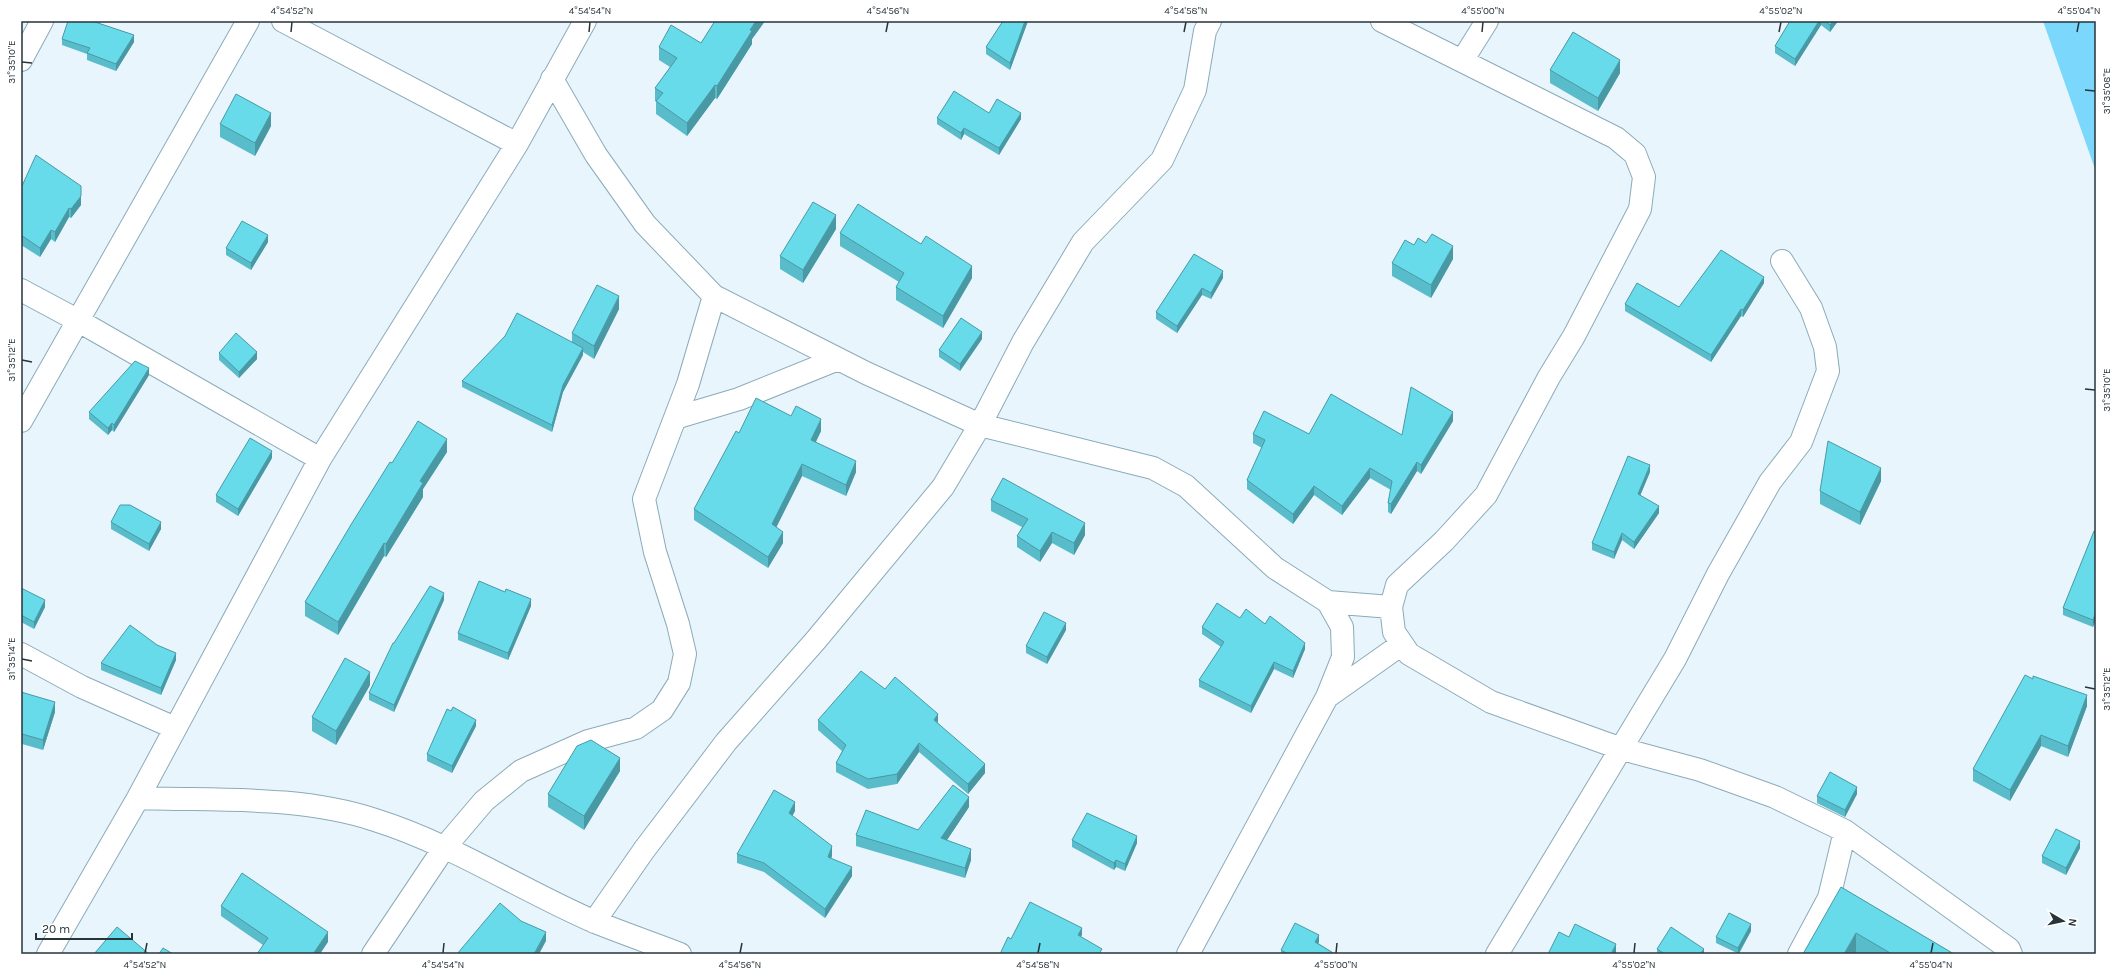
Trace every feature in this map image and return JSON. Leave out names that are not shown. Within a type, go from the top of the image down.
[{"type":"street","points":[[21,60],[42,21]]},
{"type":"street","points":[[21,421],[248,21]]},
{"type":"street","points":[[283,21],[517,144]]},
{"type":"street","points":[[48,954],[138,798],[320,459],[517,144],[552,78],[585,21]]},
{"type":"street","points":[[594,922],[644,850],[726,742],[816,640],[943,486],[980,425],[1023,342],[1083,242],[1162,160],[1195,90],[1204,31],[1210,21]]},
{"type":"street","points":[[1382,21],[1616,138],[1635,154],[1644,177],[1640,209],[1574,336],[1549,377],[1486,495],[1444,541],[1397,585],[1391,607],[1394,632],[1402,644],[1409,654],[1492,702],[1622,749],[1700,770],[1774,797],[1845,832],[2009,949],[2011,954]]},
{"type":"street","points":[[1462,61],[1487,21]]},
{"type":"street","points":[[552,78],[596,155],[645,224],[714,296],[898,389],[980,425],[1153,468],[1186,486],[1275,568],[1328,602],[1342,627],[1343,657],[1327,697],[1188,954]]},
{"type":"street","points":[[1497,954],[1675,659],[1718,574],[1770,482],[1801,442],[1828,371],[1825,347],[1811,308],[1782,262]]},
{"type":"street","points":[[21,290],[77,320],[320,459]]},
{"type":"street","points":[[373,954],[444,848],[484,801],[521,771],[588,741],[636,728],[662,710],[679,683],[685,654],[678,624],[655,552],[644,500],[688,384],[714,296]]},
{"type":"street","points":[[675,418],[739,399],[838,359]]},
{"type":"street","points":[[1328,602],[1391,607]]},
{"type":"street","points":[[1327,697],[1402,644]]},
{"type":"street","points":[[21,654],[82,687],[176,728]]},
{"type":"street","points":[[138,798],[274,801],[320,807],[375,820],[444,848],[594,922],[641,947],[680,954]]},
{"type":"street","points":[[1799,954],[1829,898],[1845,832]]},
{"type":"shaded area","points":[[2043,21],[2096,21],[2096,172]]},
{"type":"building","points":[[68,21],[92,21],[134,35],[116,64],[87,53],[90,48],[62,39]]},
{"type":"building","points":[[715,21],[756,21],[750,30],[752,31],[717,86],[715,85],[687,123],[656,101],[663,93],[655,88],[677,58],[659,47],[671,25],[701,43]]},
{"type":"building","points":[[1003,21],[1025,21],[1010,63],[986,47]]},
{"type":"building","points":[[1790,21],[1819,21],[1795,59],[1775,46]]},
{"type":"building","points":[[1825,21],[1833,21],[1830,25]]},
{"type":"building","points":[[1573,32],[1620,60],[1598,98],[1550,70]]},
{"type":"building","points":[[954,91],[989,113],[997,99],[1021,113],[999,148],[964,128],[961,133],[937,118]]},
{"type":"building","points":[[236,94],[271,113],[255,143],[220,124]]},
{"type":"building","points":[[36,155],[81,186],[81,196],[71,209],[69,208],[55,232],[51,230],[40,248],[21,235],[21,186]]},
{"type":"building","points":[[813,202],[836,215],[803,270],[780,256]]},
{"type":"building","points":[[858,204],[921,244],[926,236],[972,266],[943,316],[896,287],[904,273],[840,233]]},
{"type":"building","points":[[242,221],[268,235],[251,263],[226,248]]},
{"type":"building","points":[[1432,234],[1453,246],[1431,285],[1392,263],[1405,240],[1414,245],[1418,238],[1426,243]]},
{"type":"building","points":[[1721,250],[1764,277],[1711,355],[1625,304],[1637,283],[1679,307]]},
{"type":"building","points":[[1194,254],[1223,271],[1211,293],[1202,288],[1177,326],[1156,312]]},
{"type":"building","points":[[597,285],[619,296],[594,346],[572,333]]},
{"type":"building","points":[[517,313],[583,348],[563,385],[552,425],[462,381],[505,336]]},
{"type":"building","points":[[961,318],[982,332],[960,364],[939,350]]},
{"type":"building","points":[[236,333],[257,352],[239,372],[219,353]]},
{"type":"building","points":[[135,361],[149,368],[114,425],[112,423],[108,428],[89,412]]},
{"type":"building","points":[[1411,387],[1453,412],[1421,465],[1417,462],[1391,504],[1388,503],[1392,481],[1370,468],[1342,506],[1314,486],[1293,514],[1247,480],[1265,440],[1253,434],[1264,411],[1309,434],[1331,394],[1402,435]]},
{"type":"building","points":[[756,398],[791,416],[796,406],[821,419],[811,440],[856,461],[846,485],[802,464],[772,524],[783,532],[768,557],[694,509],[736,431],[739,433]]},
{"type":"building","points":[[418,421],[447,439],[420,481],[423,483],[386,544],[384,543],[338,622],[305,602],[390,462],[392,463]]},
{"type":"building","points":[[250,438],[272,451],[238,509],[216,495]]},
{"type":"building","points":[[1828,441],[1881,468],[1860,512],[1820,491]]},
{"type":"building","points":[[1628,456],[1650,465],[1638,494],[1659,506],[1634,542],[1622,533],[1614,552],[1592,543]]},
{"type":"building","points":[[1003,478],[1085,523],[1074,543],[1052,532],[1040,551],[1017,536],[1028,519],[991,500]]},
{"type":"building","points":[[120,505],[130,505],[161,522],[149,544],[111,522]]},
{"type":"building","points":[[2094,531],[2096,532],[2096,612],[2093,620],[2063,608]]},
{"type":"building","points":[[479,581],[505,592],[506,589],[531,599],[508,653],[458,633]]},
{"type":"building","points":[[430,586],[444,593],[394,705],[369,693],[393,643]]},
{"type":"building","points":[[21,588],[45,600],[34,622],[21,615]]},
{"type":"building","points":[[1217,603],[1240,618],[1246,609],[1265,624],[1270,616],[1305,643],[1293,671],[1274,662],[1251,706],[1199,680],[1224,642],[1202,627]]},
{"type":"building","points":[[1044,612],[1066,623],[1047,657],[1026,646]]},
{"type":"building","points":[[130,625],[157,645],[176,653],[161,688],[101,663]]},
{"type":"building","points":[[345,658],[370,672],[336,731],[312,717]]},
{"type":"building","points":[[861,671],[885,689],[895,677],[938,714],[934,720],[985,764],[968,784],[919,743],[897,774],[868,779],[836,763],[846,745],[818,720]]},
{"type":"building","points":[[2025,675],[2033,679],[2033,676],[2087,695],[2068,746],[2041,735],[2010,790],[1973,769]]},
{"type":"building","points":[[21,692],[55,702],[43,740],[22,734],[21,736]]},
{"type":"building","points":[[453,707],[476,720],[452,766],[427,754],[447,709],[451,711]]},
{"type":"building","points":[[591,740],[620,758],[584,816],[548,794],[577,746]]},
{"type":"building","points":[[1830,772],[1857,787],[1845,810],[1817,796]]},
{"type":"building","points":[[953,785],[969,797],[941,838],[971,849],[965,868],[856,835],[866,810],[918,830]]},
{"type":"building","points":[[774,790],[795,802],[789,813],[832,846],[828,857],[852,867],[825,909],[764,863],[737,854]]},
{"type":"building","points":[[1087,813],[1137,836],[1125,864],[1116,860],[1114,863],[1072,840]]},
{"type":"building","points":[[2056,829],[2080,841],[2066,868],[2042,856]]},
{"type":"building","points":[[242,873],[328,932],[313,954],[257,954],[268,938],[221,906]]},
{"type":"building","points":[[1841,887],[1954,954],[1892,954],[1856,933],[1844,954],[1803,954]]},
{"type":"building","points":[[1030,902],[1082,928],[1078,935],[1102,949],[1099,954],[1000,954],[1008,937],[1011,939]]},
{"type":"building","points":[[500,903],[521,921],[546,932],[534,954],[457,954]]},
{"type":"building","points":[[1729,913],[1751,924],[1738,948],[1716,937]]},
{"type":"building","points":[[1295,923],[1319,935],[1315,942],[1335,954],[1288,954],[1281,950]]},
{"type":"building","points":[[1575,924],[1616,944],[1611,954],[1548,954],[1559,932],[1569,937]]},
{"type":"building","points":[[117,927],[149,954],[94,954]]},
{"type":"building","points":[[1671,927],[1704,949],[1700,954],[1665,954],[1657,949]]},
{"type":"building","points":[[163,948],[173,954],[159,954]]}]
